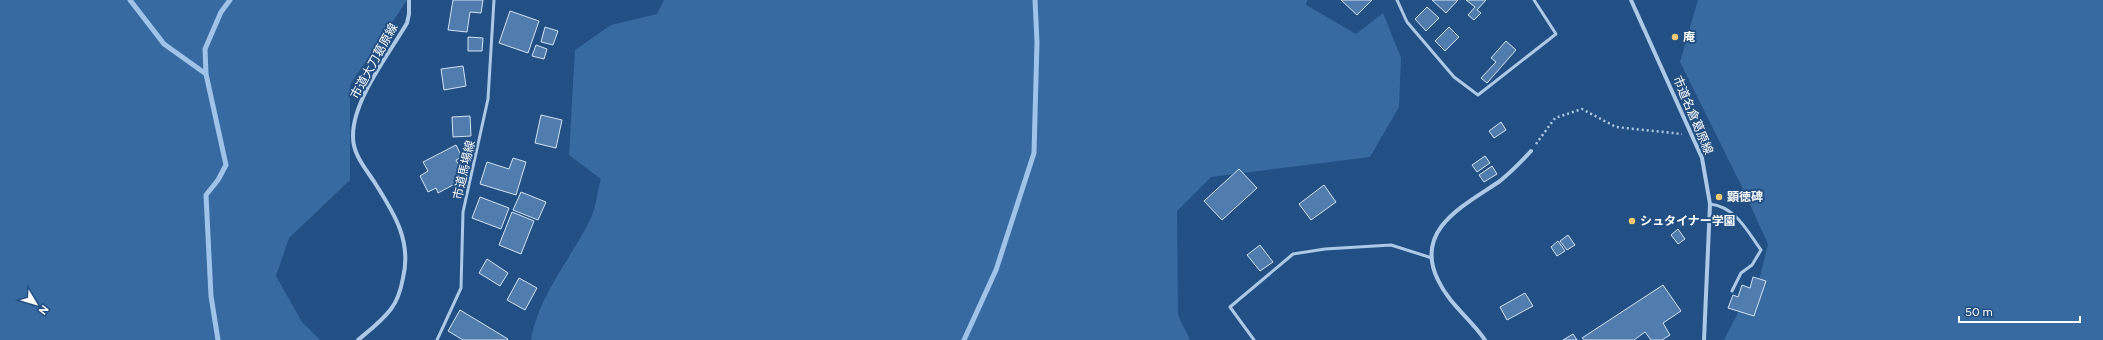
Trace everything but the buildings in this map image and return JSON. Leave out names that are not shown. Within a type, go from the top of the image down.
[{"type":"street","name":"市道大刀葛原線","points":[[358,340],[383,319],[392,308],[400,292],[406,260],[405,241],[394,212],[357,155],[353,136],[356,116],[364,96],[406,23],[409,14],[409,0]]},
{"type":"street","name":"市道名倉葛原線","points":[[1632,0],[1702,158],[1710,204],[1704,340]]},
{"type":"street","points":[[1485,340],[1450,300],[1438,281],[1432,258],[1437,233],[1453,212],[1501,180],[1531,151]]},
{"type":"lane","name":"市道馬場線","points":[[437,340],[460,288],[463,212],[488,99],[494,0]]},
{"type":"lane","points":[[1397,0],[1407,22],[1454,77],[1478,95],[1556,34],[1534,0]]},
{"type":"lane","points":[[1710,204],[1719,205],[1733,213],[1762,250],[1752,265],[1741,273],[1732,291]]},
{"type":"lane","points":[[1254,340],[1230,307],[1293,254],[1325,249],[1391,244],[1432,258]]},
{"type":"path","points":[[1531,151],[1555,118],[1582,109],[1616,127],[1692,135]]},
{"type":"shaded area","points":[[0,0],[407,0],[350,85],[350,180],[289,238],[276,276],[302,322],[320,340],[0,340]]},
{"type":"shaded area","points":[[664,0],[1307,0],[1306,5],[1356,34],[1383,13],[1401,58],[1399,107],[1370,157],[1211,177],[1177,211],[1178,315],[1190,340],[531,340],[540,308],[590,220],[594,210],[601,179],[569,155],[575,50],[611,25],[657,14]]},
{"type":"shaded area","points":[[1698,0],[2103,0],[2103,340],[1724,340],[1741,307],[1758,285],[1768,244],[1742,187],[1680,62]]},
{"type":"waterway","points":[[130,0],[164,44],[206,74]]},
{"type":"waterway","points":[[218,340],[211,296],[206,195],[218,180],[226,165],[206,74],[205,49],[221,12],[230,0]]},
{"type":"waterway","points":[[964,340],[996,270],[1034,153],[1037,42],[1035,0]]},
{"type":"place","name":"庵","points":[[1675,37]]},
{"type":"place","name":"顕徳碑","points":[[1719,197]]},
{"type":"place","name":"シュタイナー学園","points":[[1632,221]]}]
